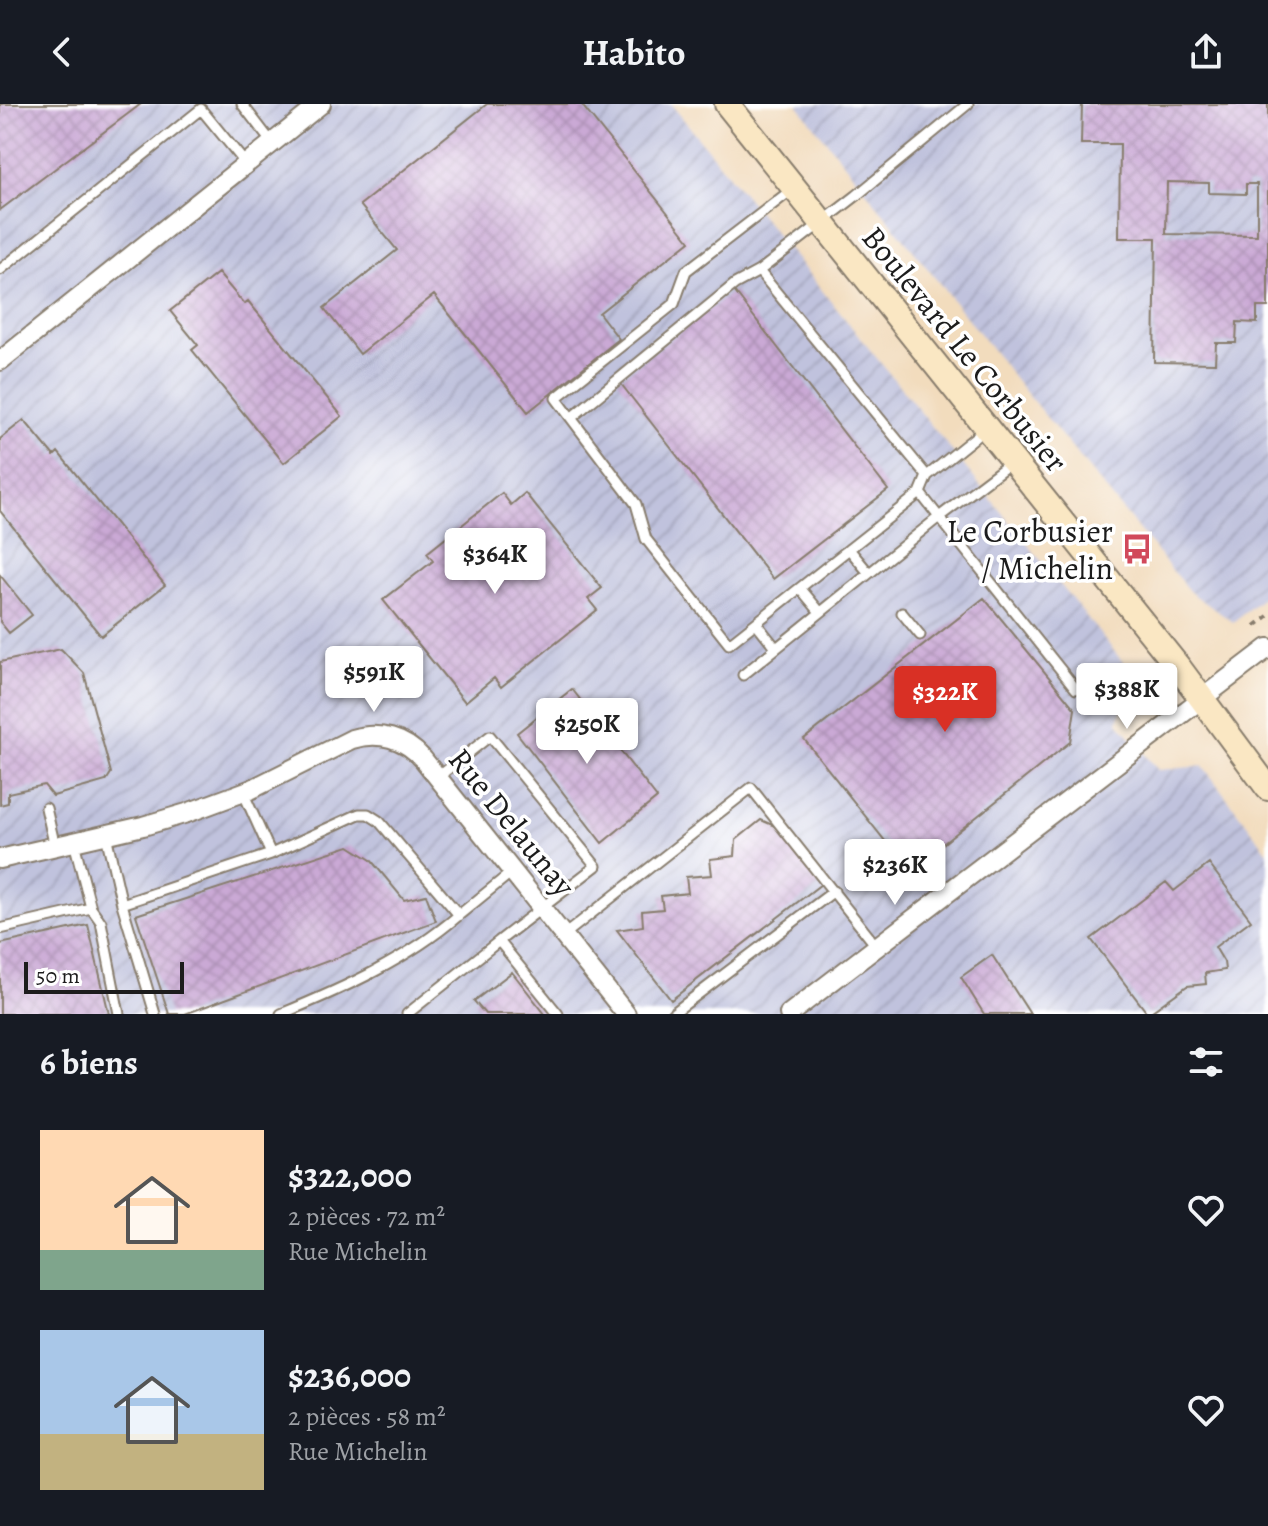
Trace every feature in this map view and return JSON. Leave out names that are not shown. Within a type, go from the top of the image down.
[{"type":"street","points":[[0,361],[321,104]]},
{"type":"street","name":"Boulevard Le Corbusier","points":[[727,104],[1203,699],[1268,788]]},
{"type":"street","points":[[789,1014],[1268,648]]},
{"type":"street","name":"Rue Delaunay","points":[[0,859],[165,820],[243,792],[344,743],[369,735],[387,736],[418,753],[626,1014]]},
{"type":"lane","points":[[242,104],[272,143]]},
{"type":"lane","points":[[571,418],[735,284],[759,271],[968,104]]},
{"type":"lane","points":[[0,270],[199,107],[246,164]]},
{"type":"lane","points":[[794,188],[686,271],[674,304],[556,398],[636,504],[646,539],[729,644],[920,493],[927,476],[987,428]]},
{"type":"lane","points":[[759,271],[927,476]]},
{"type":"lane","points":[[743,675],[868,572],[1013,461]]},
{"type":"lane","points":[[920,493],[1076,689]]},
{"type":"lane","points":[[849,549],[868,572]]},
{"type":"lane","points":[[800,588],[820,612]]},
{"type":"lane","points":[[902,613],[920,635]]},
{"type":"lane","points":[[756,623],[776,648]]},
{"type":"lane","points":[[407,1014],[596,866],[490,736],[438,777]]},
{"type":"lane","points":[[564,935],[751,788],[877,947]]},
{"type":"lane","points":[[243,792],[271,854]]},
{"type":"lane","points":[[46,808],[55,847]]},
{"type":"lane","points":[[122,904],[271,854],[354,816],[368,814],[379,821],[459,915]]},
{"type":"lane","points":[[106,835],[122,904],[155,1014]]},
{"type":"lane","points":[[74,842],[91,908],[101,922],[119,1014]]},
{"type":"lane","points":[[281,1014],[355,983],[438,933],[513,871]]},
{"type":"lane","points":[[672,1014],[834,891]]},
{"type":"lane","points":[[0,929],[91,908]]},
{"type":"lane","points":[[499,941],[558,1014]]},
{"type":"path","points":[[1255,626],[1268,616]]},
{"type":"shaded area","points":[[0,104],[671,104],[1131,672],[1118,722],[1158,770],[1203,766],[1268,852],[1268,1014],[0,1014]]},
{"type":"shaded area","points":[[797,104],[1268,104],[1268,593],[1233,622],[1190,592],[1024,390]]},
{"type":"building","points":[[0,104],[141,104],[0,210]]},
{"type":"building","points":[[487,104],[581,104],[690,241],[599,313],[619,339],[528,412],[434,295],[360,354],[324,308],[397,250],[360,205]]},
{"type":"building","points":[[1082,104],[1268,104],[1268,307],[1257,307],[1257,323],[1237,322],[1236,343],[1216,343],[1215,363],[1154,362],[1156,238],[1119,238],[1120,144],[1081,144]],"holes":[[[1167,182],[1209,183],[1209,193],[1246,194],[1246,184],[1257,184],[1257,235],[1166,234]]]},
{"type":"building","points":[[218,273],[244,304],[248,301],[342,416],[284,463],[192,350],[198,345],[170,311]]},
{"type":"building","points":[[734,291],[888,490],[773,579],[618,380]]},
{"type":"building","points":[[24,420],[54,456],[58,452],[165,585],[101,636],[0,511],[0,439]]},
{"type":"building","points":[[502,493],[511,505],[525,493],[602,588],[588,599],[597,610],[501,687],[494,678],[465,702],[383,600],[433,561],[427,553]]},
{"type":"building","points":[[0,575],[32,615],[9,633],[0,622]]},
{"type":"building","points":[[984,598],[1075,709],[1070,742],[909,871],[804,739]]},
{"type":"building","points":[[61,649],[84,673],[111,773],[106,781],[53,796],[44,785],[8,793],[8,803],[0,805],[0,662]]},
{"type":"building","points":[[572,689],[657,798],[602,843],[517,733]]},
{"type":"building","points":[[761,820],[777,827],[821,884],[671,1000],[617,930],[643,926],[642,911],[663,909],[661,896],[688,893],[686,877],[712,875],[710,859],[735,856],[736,840]]},
{"type":"building","points":[[349,846],[371,860],[404,900],[426,895],[436,921],[185,1014],[169,1014],[136,915]]},
{"type":"building","points":[[1209,864],[1251,920],[1215,947],[1225,970],[1205,973],[1206,984],[1187,986],[1148,1014],[1091,939],[1166,882],[1174,891]]},
{"type":"building","points":[[88,925],[109,1014],[0,1014],[0,944]]},
{"type":"building","points":[[992,955],[1030,1014],[984,1014],[961,977]]},
{"type":"building","points":[[512,972],[545,1014],[485,1014],[474,1001]]},
{"type":"place","name":"Le Corbusier / Michelin","points":[[1137,549]]}]
